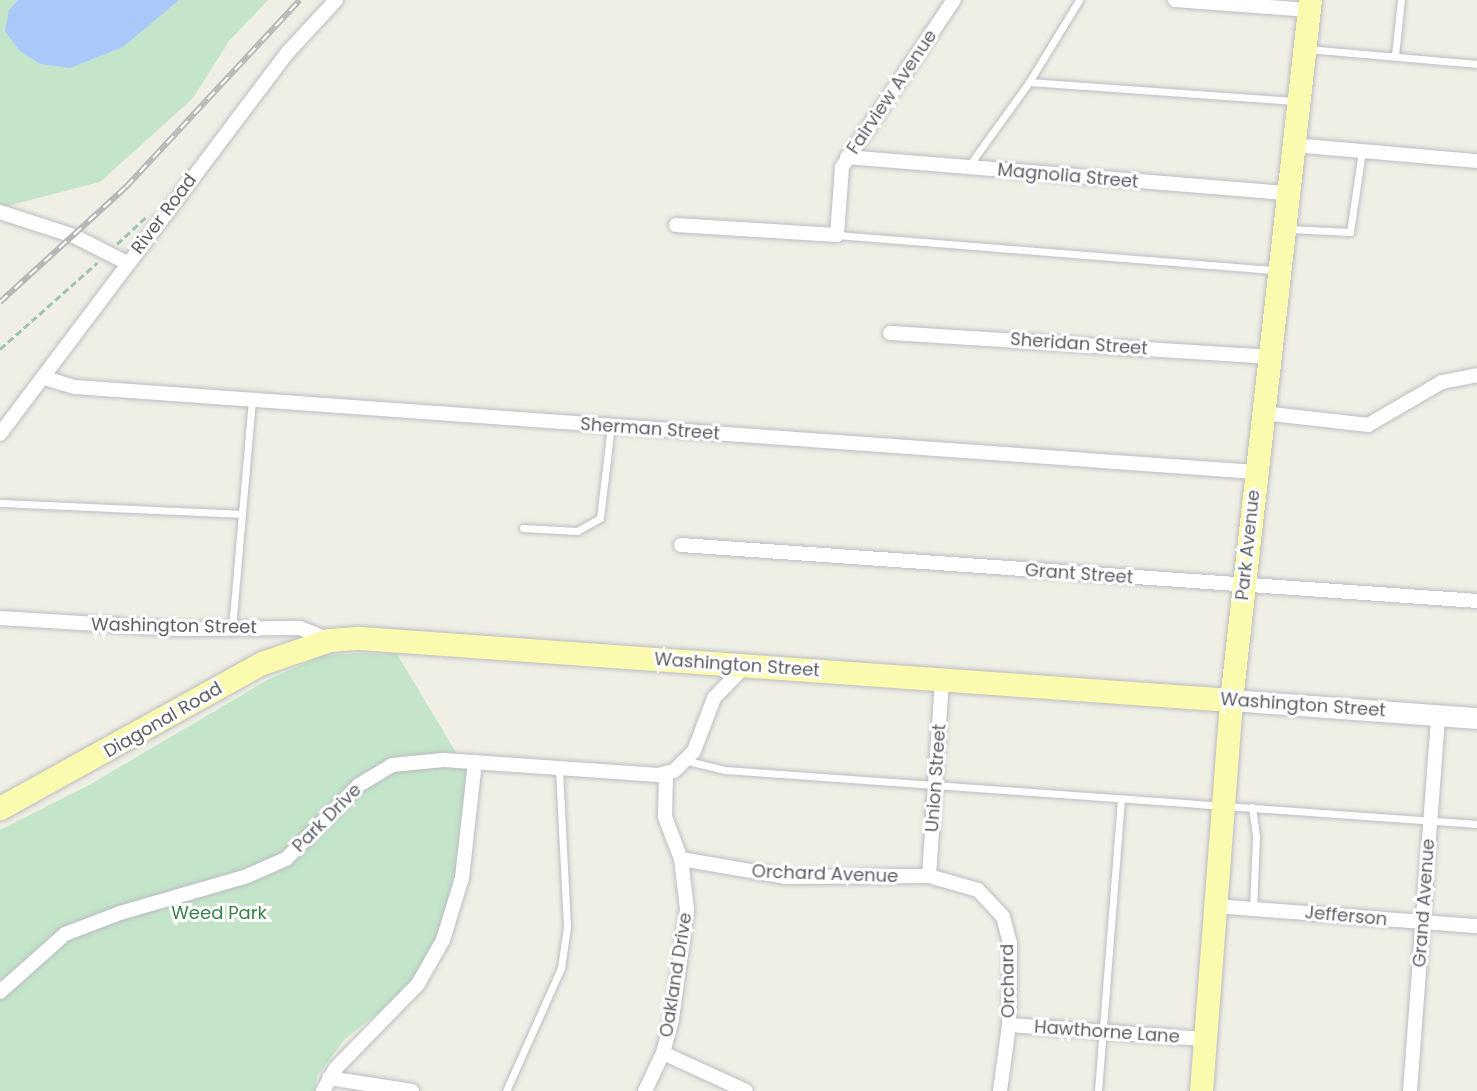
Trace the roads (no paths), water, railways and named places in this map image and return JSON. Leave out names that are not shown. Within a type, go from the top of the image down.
[{"type":"main road","name":"Park Avenue","points":[[1201,1091],[1231,700],[1309,5]]},
{"type":"main road","name":"Washington Street","points":[[329,640],[359,638],[1477,718]]},
{"type":"main road","name":"Diagonal Road","points":[[0,808],[109,752],[262,663],[329,640]]},
{"type":"street","name":"River Road","points":[[0,434],[45,379],[127,263],[288,52],[335,0]]},
{"type":"street","name":"Fairview Avenue","points":[[837,236],[841,173],[848,157],[954,0]]},
{"type":"street","points":[[1175,0],[1309,5]]},
{"type":"street","points":[[1293,145],[1477,161]]},
{"type":"street","name":"Magnolia Street","points":[[848,157],[1288,193]]},
{"type":"street","points":[[0,212],[74,236],[127,263]]},
{"type":"street","points":[[676,225],[837,236]]},
{"type":"street","name":"Sheridan Street","points":[[890,333],[1269,357]]},
{"type":"street","points":[[1263,413],[1368,425],[1442,382],[1477,375]]},
{"type":"street","name":"Sherman Street","points":[[45,379],[75,387],[1256,472]]},
{"type":"street","name":"Grant Street","points":[[681,545],[1477,601]]},
{"type":"street","name":"Washington Street","points":[[0,618],[232,629],[300,628],[329,640]]},
{"type":"street","points":[[666,774],[688,761],[714,698],[746,665]]},
{"type":"street","name":"Union Street","points":[[929,876],[942,680]]},
{"type":"street","name":"Grand Avenue","points":[[1410,1091],[1438,715]]},
{"type":"street","name":"Park Drive","points":[[0,992],[65,934],[120,913],[247,876],[286,859],[378,771],[423,760],[666,774]]},
{"type":"street","points":[[326,1084],[418,984],[443,940],[466,855],[475,762]]},
{"type":"street","name":"Oakland Drive","points":[[645,1091],[663,1053],[687,909],[681,859],[665,817],[666,774]]},
{"type":"street","name":"Orchard Avenue","points":[[681,859],[786,877],[929,876]]},
{"type":"street","name":"Orchard","points":[[929,876],[978,890],[1003,917],[1010,944],[1009,1025],[1000,1091]]},
{"type":"street","name":"Jefferson","points":[[1215,905],[1477,926]]},
{"type":"street","name":"Hawthorne Lane","points":[[1009,1025],[1205,1039]]},
{"type":"street","points":[[663,1053],[746,1091]]},
{"type":"street","points":[[326,1084],[412,1091]]},
{"type":"lane","points":[[968,168],[1029,82],[1079,0]]},
{"type":"lane","points":[[1395,55],[1401,0]]},
{"type":"lane","points":[[1304,48],[1350,56],[1395,55],[1477,64]]},
{"type":"lane","points":[[1029,82],[1298,101]]},
{"type":"lane","points":[[1284,229],[1350,232],[1362,151]]},
{"type":"lane","points":[[837,236],[1279,271]]},
{"type":"lane","points":[[232,629],[252,398]]},
{"type":"lane","points":[[523,528],[577,531],[600,518],[611,426]]},
{"type":"lane","points":[[0,503],[240,514]]},
{"type":"lane","points":[[688,761],[725,770],[1477,824]]},
{"type":"lane","points":[[506,1091],[561,968],[567,928],[559,768]]},
{"type":"lane","points":[[1098,1091],[1121,799]]},
{"type":"lane","points":[[1252,807],[1256,837],[1253,909]]},
{"type":"water","points":[[18,0],[179,0],[123,47],[70,68],[40,64],[20,51],[5,31],[9,10]]},
{"type":"railway","points":[[0,302],[126,187],[300,0]]},
{"type":"park label","name":"Weed Park","points":[[219,913]]}]
